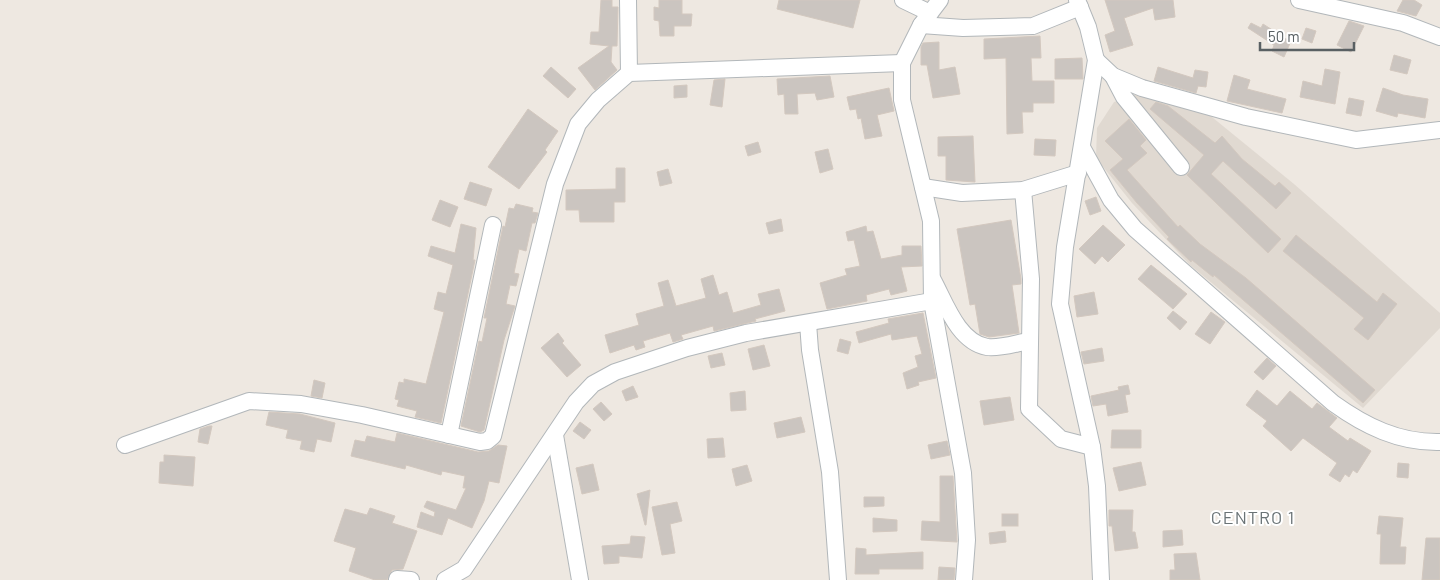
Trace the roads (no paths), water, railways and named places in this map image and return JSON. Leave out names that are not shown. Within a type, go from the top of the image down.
[{"type":"street","points":[[628,0],[629,73]]},
{"type":"street","points":[[903,0],[925,19],[962,28],[1033,26],[1079,4],[1096,60],[1083,149],[1065,247],[1060,304],[1092,447],[1097,486],[1101,580]]},
{"type":"street","points":[[940,0],[925,19],[902,63],[902,100],[908,134],[931,221],[932,302],[963,473],[966,540],[964,580]]},
{"type":"street","points":[[1299,0],[1403,23],[1440,37]]},
{"type":"street","points":[[1096,60],[1113,76],[1124,97],[1181,166]]},
{"type":"street","points":[[125,445],[249,401],[301,404],[480,442],[487,441],[493,436],[555,184],[578,124],[598,100],[629,73],[902,63]]},
{"type":"street","points":[[1113,76],[1142,88],[1246,117],[1356,140],[1440,130]]},
{"type":"street","points":[[1083,149],[1111,200],[1135,229],[1332,403],[1357,420],[1385,434],[1440,442]]},
{"type":"street","points":[[923,187],[962,193],[1023,190],[1078,173]]},
{"type":"street","points":[[1023,190],[1031,279],[1029,409],[1062,439],[1092,447]]},
{"type":"street","points":[[449,435],[493,224]]},
{"type":"street","points":[[932,278],[960,329],[973,342],[988,348],[1029,341]]},
{"type":"street","points":[[446,580],[464,569],[576,402],[593,384],[615,372],[686,348],[746,333],[932,302]]},
{"type":"street","points":[[808,323],[810,350],[830,472],[838,580]]},
{"type":"street","points":[[555,435],[580,580]]},
{"type":"street","points":[[397,579],[411,580]]},
{"type":"district","name":"CENTRO 1","points":[[1253,518]]}]
